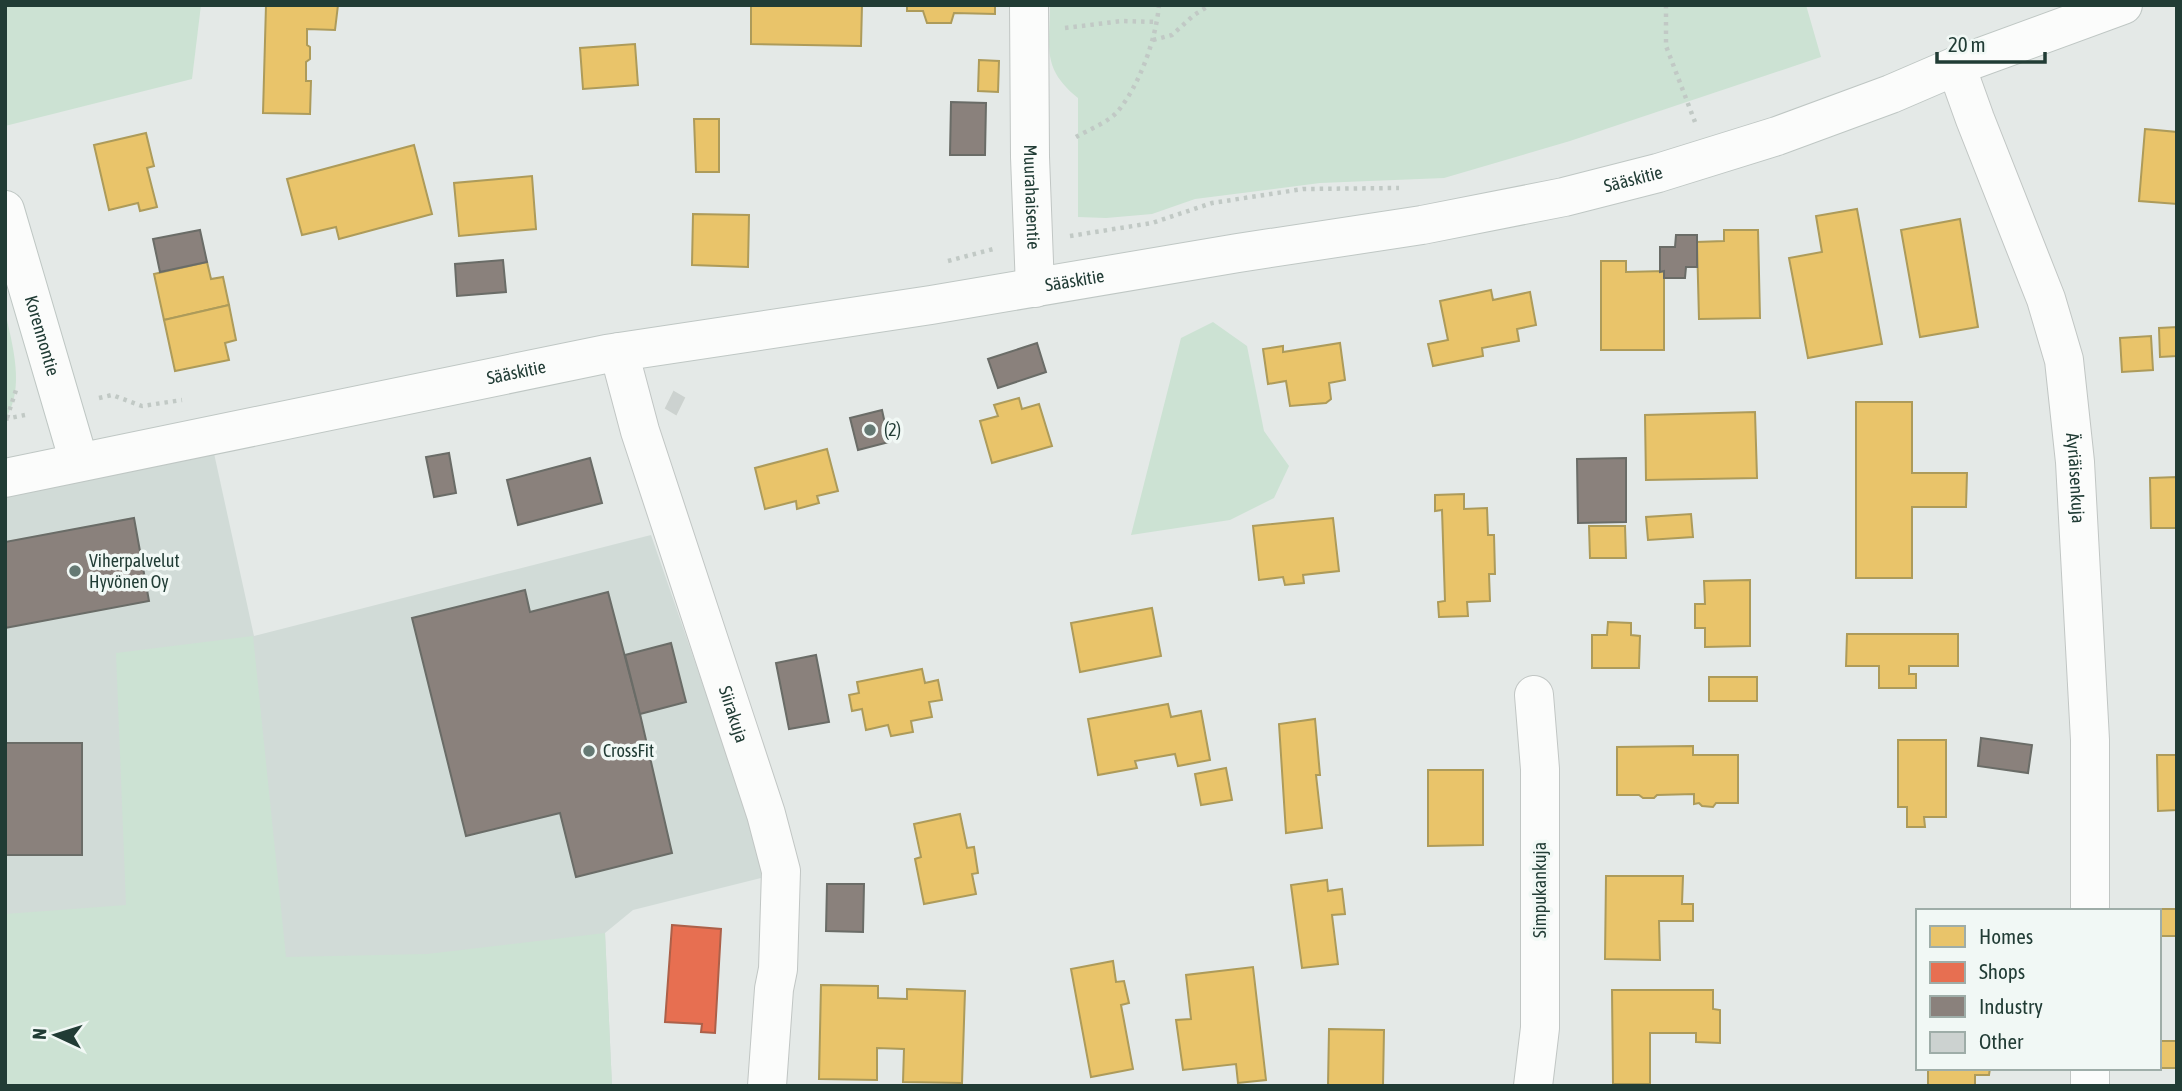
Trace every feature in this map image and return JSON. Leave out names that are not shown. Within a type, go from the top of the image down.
[{"type":"street","name":"Sääskitie","points":[[5,478],[619,352],[1445,221],[1564,197],[1658,173],[1777,136],[2123,5]]},
{"type":"street","name":"Muurahaisentie","points":[[1029,19],[1031,224],[1035,288]]},
{"type":"street","name":"Äyriäisenkuja","points":[[1956,66],[2046,299],[2064,360],[2075,462],[2090,740],[2090,909]]},
{"type":"street","name":"Korennontie","points":[[5,210],[79,462]]},
{"type":"street","name":"Siirakuja","points":[[619,352],[645,444],[766,814],[781,871],[778,969],[766,1086]]},
{"type":"street","name":"Simpukankuja","points":[[1533,1086],[1540,1028],[1540,769],[1534,695]]},
{"type":"path","points":[[1076,136],[1117,113],[1147,61],[1158,22],[1159,5]]},
{"type":"path","points":[[1153,40],[1172,35],[1210,5]]},
{"type":"path","points":[[1666,5],[1666,46],[1697,126]]},
{"type":"path","points":[[1029,19],[1158,22]]},
{"type":"path","points":[[1067,237],[1152,223],[1212,203],[1303,189],[1399,188]]},
{"type":"shaded area","points":[[210,435],[254,636],[651,535],[769,876],[633,910],[605,933],[612,1086],[5,1086],[5,480]]},
{"type":"green space","points":[[5,5],[201,5],[192,79],[5,126]]},
{"type":"green space","points":[[1050,5],[1806,5],[1821,57],[1570,141],[1444,178],[1320,183],[1195,199],[1152,214],[1106,218],[1078,217],[1078,98],[1066,87],[1053,67],[1049,45]]},
{"type":"green space","points":[[5,311],[14,352],[16,380],[15,394],[5,419]]},
{"type":"green space","points":[[1213,322],[1247,346],[1264,431],[1289,466],[1274,498],[1230,520],[1131,535],[1181,338]]},
{"type":"green space","points":[[253,636],[286,957],[427,954],[605,933],[612,1086],[5,1086],[5,914],[126,905],[116,653]]},
{"type":"building: Homes","points":[[266,5],[338,5],[335,30],[307,29],[310,59],[306,62],[306,81],[311,81],[310,114],[263,113]]},
{"type":"building: Homes","points":[[751,5],[862,5],[861,46],[751,44]]},
{"type":"building: Homes","points":[[907,5],[995,5],[995,14],[954,13],[951,23],[927,23],[923,11],[907,11]]},
{"type":"building: Homes","points":[[635,44],[638,85],[583,89],[580,48]]},
{"type":"building: Homes","points":[[979,60],[999,61],[998,92],[978,91]]},
{"type":"building: Homes","points":[[694,119],[719,119],[719,172],[696,172]]},
{"type":"building: Homes","points":[[2145,129],[2177,132],[2177,204],[2139,201]]},
{"type":"building: Homes","points":[[146,133],[154,166],[147,168],[157,207],[140,211],[138,203],[109,210],[94,145]]},
{"type":"building: Homes","points":[[414,145],[432,214],[339,239],[336,227],[302,235],[287,179]]},
{"type":"building: Homes","points":[[532,176],[536,229],[459,236],[454,183]]},
{"type":"building: Homes","points":[[1857,209],[1882,344],[1808,358],[1789,258],[1822,252],[1816,216]]},
{"type":"building: Homes","points":[[693,214],[749,215],[748,267],[692,265]]},
{"type":"building: Homes","points":[[1960,219],[1978,327],[1920,337],[1901,230]]},
{"type":"building: Homes","points":[[1724,230],[1758,230],[1760,318],[1699,319],[1697,242],[1724,241]]},
{"type":"building: Homes","points":[[1601,261],[1626,261],[1626,272],[1664,271],[1664,350],[1601,350]]},
{"type":"building: Homes","points":[[207,262],[211,279],[223,277],[229,305],[164,320],[154,274]]},
{"type":"building: Homes","points":[[1491,290],[1493,300],[1530,292],[1536,325],[1517,329],[1519,341],[1482,348],[1483,356],[1433,366],[1428,344],[1448,340],[1440,301]]},
{"type":"building: Homes","points":[[229,305],[236,340],[225,343],[229,360],[175,371],[164,320]]},
{"type":"building: Homes","points":[[2177,327],[2177,356],[2160,357],[2159,328]]},
{"type":"building: Homes","points":[[2151,336],[2153,370],[2122,372],[2120,338]]},
{"type":"building: Homes","points":[[1340,343],[1345,380],[1329,383],[1331,399],[1326,403],[1290,406],[1286,381],[1268,384],[1263,349],[1283,346],[1283,352]]},
{"type":"building: Homes","points":[[1019,398],[1022,409],[1039,404],[1052,446],[992,463],[980,421],[998,416],[994,405]]},
{"type":"building: Homes","points":[[1856,402],[1912,402],[1912,473],[1967,473],[1966,507],[1912,507],[1912,578],[1856,578]]},
{"type":"building: Homes","points":[[1755,412],[1757,478],[1646,480],[1645,415]]},
{"type":"building: Homes","points":[[827,449],[838,491],[817,496],[819,503],[797,509],[796,501],[765,509],[755,468]]},
{"type":"building: Homes","points":[[2177,477],[2177,528],[2151,528],[2150,478]]},
{"type":"building: Homes","points":[[1464,494],[1464,509],[1487,508],[1488,535],[1494,535],[1495,574],[1489,574],[1490,601],[1467,602],[1468,616],[1439,617],[1438,602],[1445,601],[1442,510],[1435,511],[1435,495]]},
{"type":"building: Homes","points":[[1691,514],[1693,537],[1648,540],[1646,517]]},
{"type":"building: Homes","points":[[1333,518],[1339,571],[1303,575],[1304,583],[1285,585],[1283,577],[1259,580],[1253,526]]},
{"type":"building: Homes","points":[[1589,526],[1625,526],[1626,558],[1590,558]]},
{"type":"building: Homes","points":[[1750,580],[1750,646],[1705,647],[1705,628],[1695,628],[1695,604],[1705,604],[1704,581]]},
{"type":"building: Homes","points":[[1152,608],[1161,656],[1080,672],[1071,623]]},
{"type":"building: Homes","points":[[1608,622],[1631,623],[1631,635],[1640,636],[1639,668],[1592,668],[1592,635],[1607,635]]},
{"type":"building: Homes","points":[[1847,634],[1958,634],[1958,666],[1909,666],[1909,674],[1916,674],[1916,688],[1879,688],[1879,666],[1846,666]]},
{"type":"building: Homes","points":[[922,669],[925,683],[938,680],[942,700],[929,702],[932,717],[911,721],[913,732],[891,736],[888,725],[866,730],[862,709],[852,711],[849,695],[859,693],[857,682]]},
{"type":"building: Homes","points":[[1709,677],[1757,677],[1757,701],[1709,701]]},
{"type":"building: Homes","points":[[1168,704],[1171,717],[1201,711],[1210,760],[1178,766],[1175,754],[1135,761],[1137,768],[1098,775],[1088,719]]},
{"type":"building: Homes","points":[[1315,719],[1320,775],[1316,775],[1322,828],[1286,833],[1279,724]]},
{"type":"building: Homes","points":[[1898,740],[1946,740],[1946,817],[1924,817],[1925,827],[1907,827],[1907,807],[1898,807]]},
{"type":"building: Homes","points":[[1693,746],[1693,755],[1738,755],[1738,803],[1702,806],[1699,803],[1694,804],[1694,794],[1657,795],[1654,798],[1617,795],[1617,747]]},
{"type":"building: Homes","points":[[2157,755],[2177,755],[2177,810],[2158,811]]},
{"type":"building: Homes","points":[[1226,768],[1232,800],[1201,805],[1195,774]]},
{"type":"building: Homes","points":[[1428,770],[1483,770],[1483,845],[1428,846]]},
{"type":"building: Homes","points":[[960,814],[967,848],[974,847],[978,873],[972,874],[976,894],[924,904],[915,859],[921,857],[914,824]]},
{"type":"building: Homes","points":[[1606,876],[1683,876],[1682,904],[1693,904],[1693,921],[1659,921],[1660,960],[1605,959]]},
{"type":"building: Homes","points":[[1327,880],[1328,891],[1342,889],[1345,914],[1332,915],[1338,964],[1302,968],[1291,885]]},
{"type":"building: Homes","points":[[2161,909],[2177,909],[2177,936],[2161,936]]},
{"type":"building: Homes","points":[[1113,961],[1116,982],[1124,981],[1129,1003],[1121,1005],[1133,1069],[1091,1077],[1071,969]]},
{"type":"building: Homes","points":[[1253,967],[1266,1080],[1238,1083],[1236,1064],[1183,1070],[1176,1020],[1191,1019],[1186,975]]},
{"type":"building: Homes","points":[[821,985],[878,986],[878,998],[907,999],[907,989],[965,991],[962,1083],[903,1082],[904,1049],[877,1048],[877,1080],[819,1079]]},
{"type":"building: Homes","points":[[1612,990],[1713,990],[1713,1009],[1720,1010],[1720,1043],[1696,1042],[1696,1033],[1650,1033],[1650,1084],[1613,1084]]},
{"type":"building: Homes","points":[[1329,1029],[1384,1030],[1383,1086],[1328,1086]]},
{"type":"building: Homes","points":[[2161,1041],[2177,1041],[2177,1068],[2161,1068]]},
{"type":"building: Homes","points":[[1928,1070],[1990,1070],[1989,1075],[1975,1075],[1975,1086],[1928,1086]]},
{"type":"building: Shops","points":[[672,925],[721,929],[715,1033],[701,1032],[702,1024],[665,1022]]},
{"type":"building: Industry","points":[[951,102],[986,103],[985,155],[950,155]]},
{"type":"building: Industry","points":[[200,230],[207,262],[160,272],[153,239]]},
{"type":"building: Industry","points":[[1676,235],[1697,235],[1697,267],[1686,267],[1685,278],[1664,278],[1664,271],[1660,272],[1660,247],[1675,247]]},
{"type":"building: Industry","points":[[503,260],[506,292],[457,296],[455,264]]},
{"type":"building: Industry","points":[[1037,343],[1046,372],[998,388],[988,359]]},
{"type":"building: Industry","name":"(2)","points":[[882,410],[889,442],[858,450],[850,418]]},
{"type":"building: Industry","points":[[449,453],[456,493],[434,497],[426,457]]},
{"type":"building: Industry","points":[[590,458],[602,503],[518,525],[507,480]]},
{"type":"building: Industry","points":[[1626,458],[1626,522],[1578,523],[1577,459]]},
{"type":"building: Industry","name":"Viherpalvelut Hyvönen Oy","points":[[134,518],[149,601],[5,628],[5,542]]},
{"type":"building: Industry","points":[[525,590],[530,612],[608,592],[672,853],[576,877],[560,813],[466,836],[412,618]]},
{"type":"building: Industry","points":[[671,643],[686,702],[640,714],[625,655]]},
{"type":"building: Industry","points":[[816,655],[829,722],[789,729],[776,663]]},
{"type":"building: Industry","points":[[1981,738],[2032,745],[2028,773],[1978,766]]},
{"type":"building: Industry","points":[[5,743],[82,743],[82,855],[6,855]]},
{"type":"building: Industry","points":[[827,884],[864,884],[863,932],[826,931]]},
{"type":"building: Other","points":[[674,392],[684,398],[676,414],[666,408]]},
{"type":"place","name":"(2)","points":[[870,430]]},
{"type":"place","name":"Viherpalvelut Hyvönen Oy","points":[[75,571]]},
{"type":"place","name":"CrossFit","points":[[589,751]]}]
